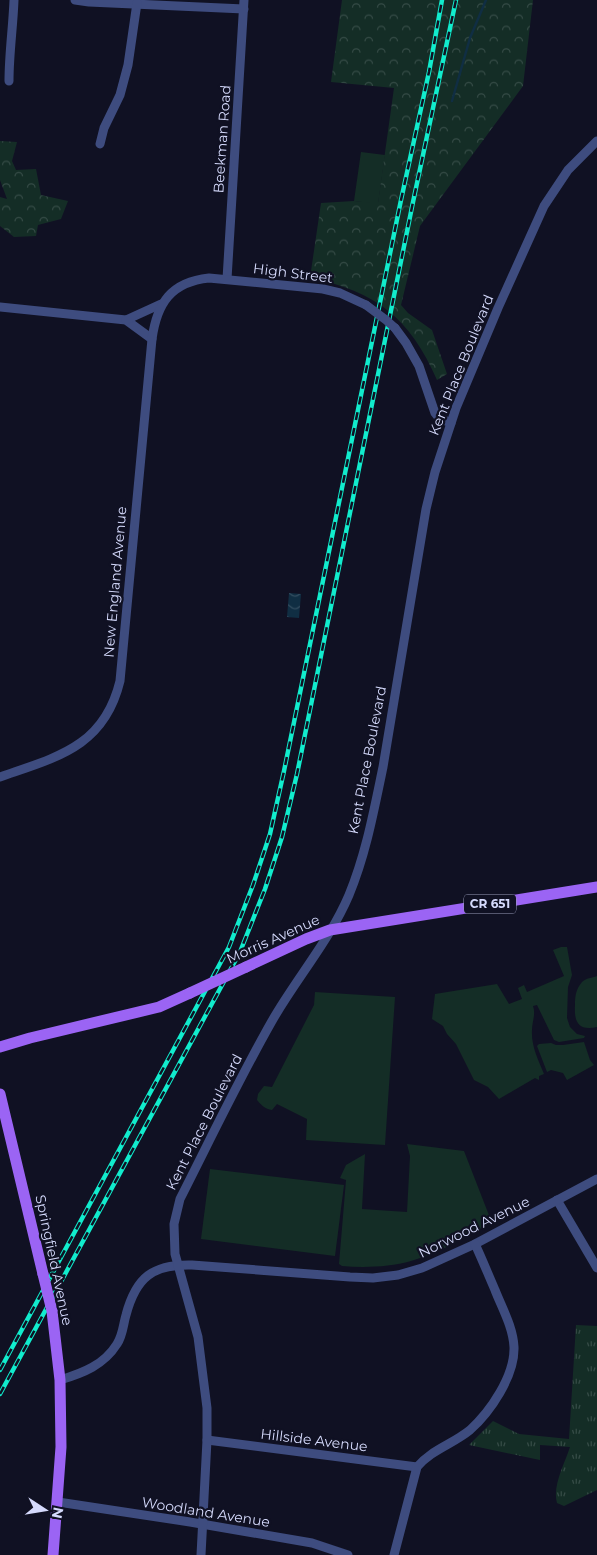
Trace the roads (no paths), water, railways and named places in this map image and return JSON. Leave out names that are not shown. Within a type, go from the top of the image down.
[{"type":"main road","name":"Morris Avenue","points":[[0,1048],[30,1038],[159,1007],[306,939],[330,930],[597,887]]},
{"type":"main road","name":"Springfield Avenue","points":[[1,1100],[52,1311],[60,1380],[61,1447],[53,1555]]},
{"type":"street","points":[[9,81],[14,0]]},
{"type":"street","points":[[74,0],[89,2],[244,5]]},
{"type":"street","points":[[100,144],[104,128],[120,95],[128,65],[137,3]]},
{"type":"street","name":"Beekman Road","points":[[227,279],[244,5]]},
{"type":"street","name":"Kent Place Boulevard","points":[[201,1555],[207,1440],[205,1389],[198,1337],[187,1293],[177,1264],[174,1231],[180,1199],[272,1021],[341,912],[356,874],[375,807],[383,767],[426,509],[451,423],[490,326],[544,206],[568,170],[597,140]]},
{"type":"street","name":"High Street","points":[[126,320],[161,304],[176,289],[198,279],[227,279],[331,291],[366,305],[394,328],[406,344],[418,366],[435,413],[439,418],[451,423]]},
{"type":"street","name":"High Street","points":[[154,323],[161,304]]},
{"type":"street","points":[[0,307],[126,320],[152,339]]},
{"type":"street","name":"New England Avenue","points":[[0,777],[58,756],[76,746],[96,729],[106,715],[116,695],[120,681],[154,323]]},
{"type":"street","name":"Norwood Avenue","points":[[177,1264],[373,1278],[398,1275],[422,1268],[475,1244],[597,1179]]},
{"type":"street","points":[[557,1200],[597,1268]]},
{"type":"street","points":[[394,1555],[417,1467],[424,1458],[467,1432],[482,1419],[504,1385],[513,1358],[514,1341],[506,1317],[475,1244]]},
{"type":"street","points":[[60,1380],[89,1370],[105,1358],[117,1344],[122,1334],[130,1302],[142,1281],[155,1271],[168,1265],[177,1264]]},
{"type":"street","name":"Hillside Avenue","points":[[207,1440],[417,1467]]},
{"type":"street","name":"Woodland Avenue","points":[[58,1502],[203,1524],[312,1544],[348,1555]]},
{"type":"water","points":[[289,593],[301,594],[299,618],[287,617]]},
{"type":"waterway","points":[[452,101],[470,38],[486,0]]},
{"type":"railway","points":[[0,1370],[229,947],[270,834],[429,72],[442,0]]},
{"type":"railway","points":[[0,1394],[240,952],[265,889],[282,837],[297,774],[456,0]]}]
